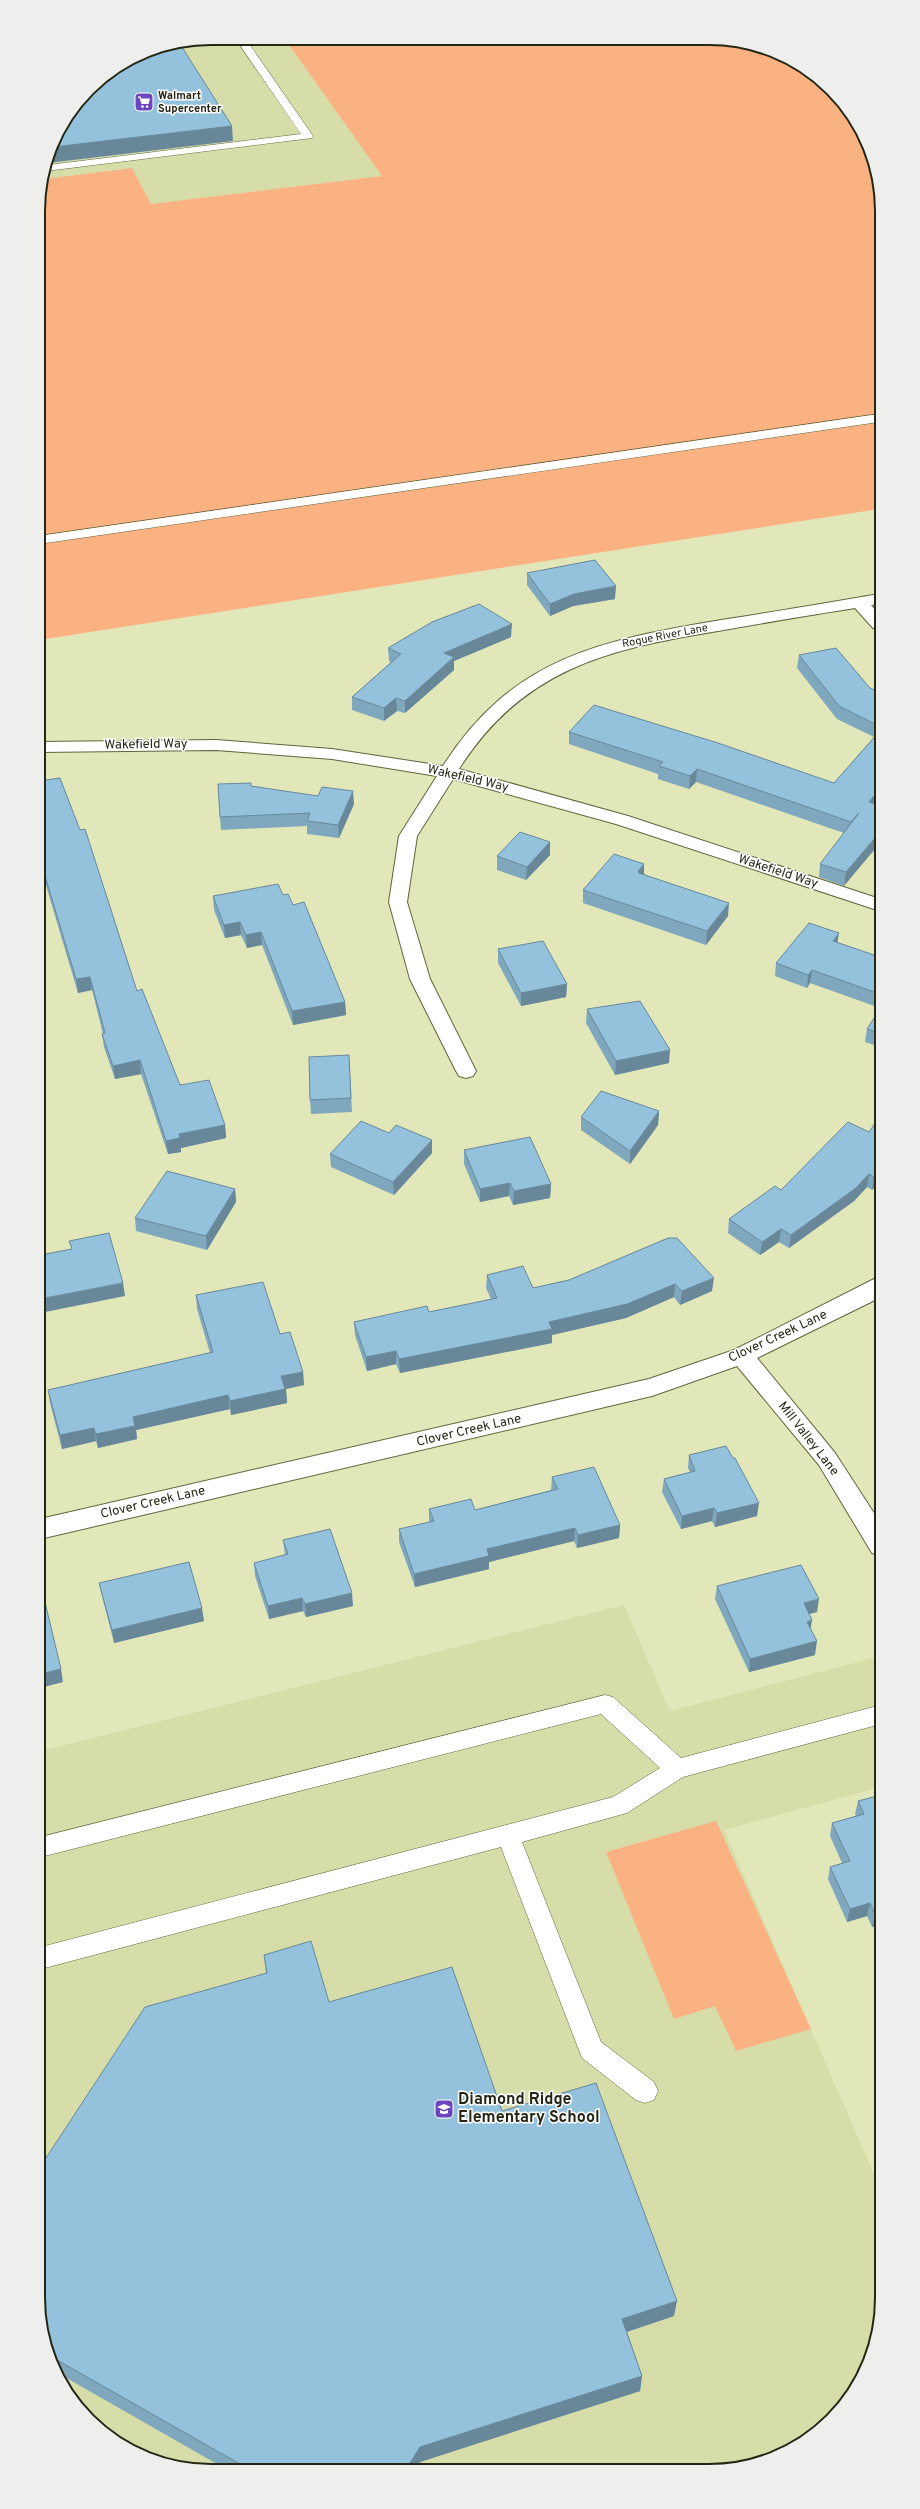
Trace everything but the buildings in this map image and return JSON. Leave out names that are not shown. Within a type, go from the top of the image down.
[{"type":"street","name":"Rogue River Lane","points":[[466,1072],[420,979],[398,902],[408,836],[469,739],[515,694],[547,673],[600,650],[649,637],[875,600]]},
{"type":"street","points":[[860,603],[875,620]]},
{"type":"street","name":"Wakefield Way","points":[[45,747],[216,745],[332,754],[448,772],[622,820],[875,903]]},
{"type":"street","name":"Clover Creek Lane","points":[[45,1528],[644,1388],[742,1356],[865,1295],[875,1288]]},
{"type":"street","name":"Mill Valley Lane","points":[[742,1356],[827,1459],[875,1536]]},
{"type":"lane","points":[[51,167],[308,136],[245,45]]},
{"type":"lane","points":[[45,539],[875,419]]},
{"type":"lane","points":[[45,1846],[605,1704],[677,1769]]},
{"type":"lane","points":[[45,1957],[619,1806],[677,1769],[875,1716]]},
{"type":"lane","points":[[508,1836],[591,2050],[645,2091]]},
{"type":"shaded area","points":[[200,45],[289,45],[382,176],[151,204],[132,168],[48,178],[58,147],[75,117],[127,67],[158,54],[179,48]]},
{"type":"shaded area","points":[[289,45],[720,45],[741,48],[773,58],[792,67],[810,79],[834,102],[853,128],[866,158],[874,189],[875,510],[45,639],[45,200],[48,178],[132,168],[151,204],[382,176]]},
{"type":"shaded area","name":"Diamond Ridge Elementary School","points":[[624,1605],[670,1711],[875,1658],[875,1789],[724,1830],[875,2176],[874,2320],[862,2362],[853,2381],[841,2399],[818,2423],[792,2442],[762,2455],[741,2461],[720,2464],[200,2464],[179,2461],[147,2451],[128,2442],[110,2430],[86,2407],[67,2381],[54,2351],[46,2320],[45,1750]]},
{"type":"shaded area","points":[[716,1821],[811,2029],[736,2051],[715,2006],[674,2019],[606,1852]]},
{"type":"place","name":"Walmart Supercenter","points":[[144,102]]},
{"type":"place","name":"Diamond Ridge Elementary School","points":[[444,2109]]}]
